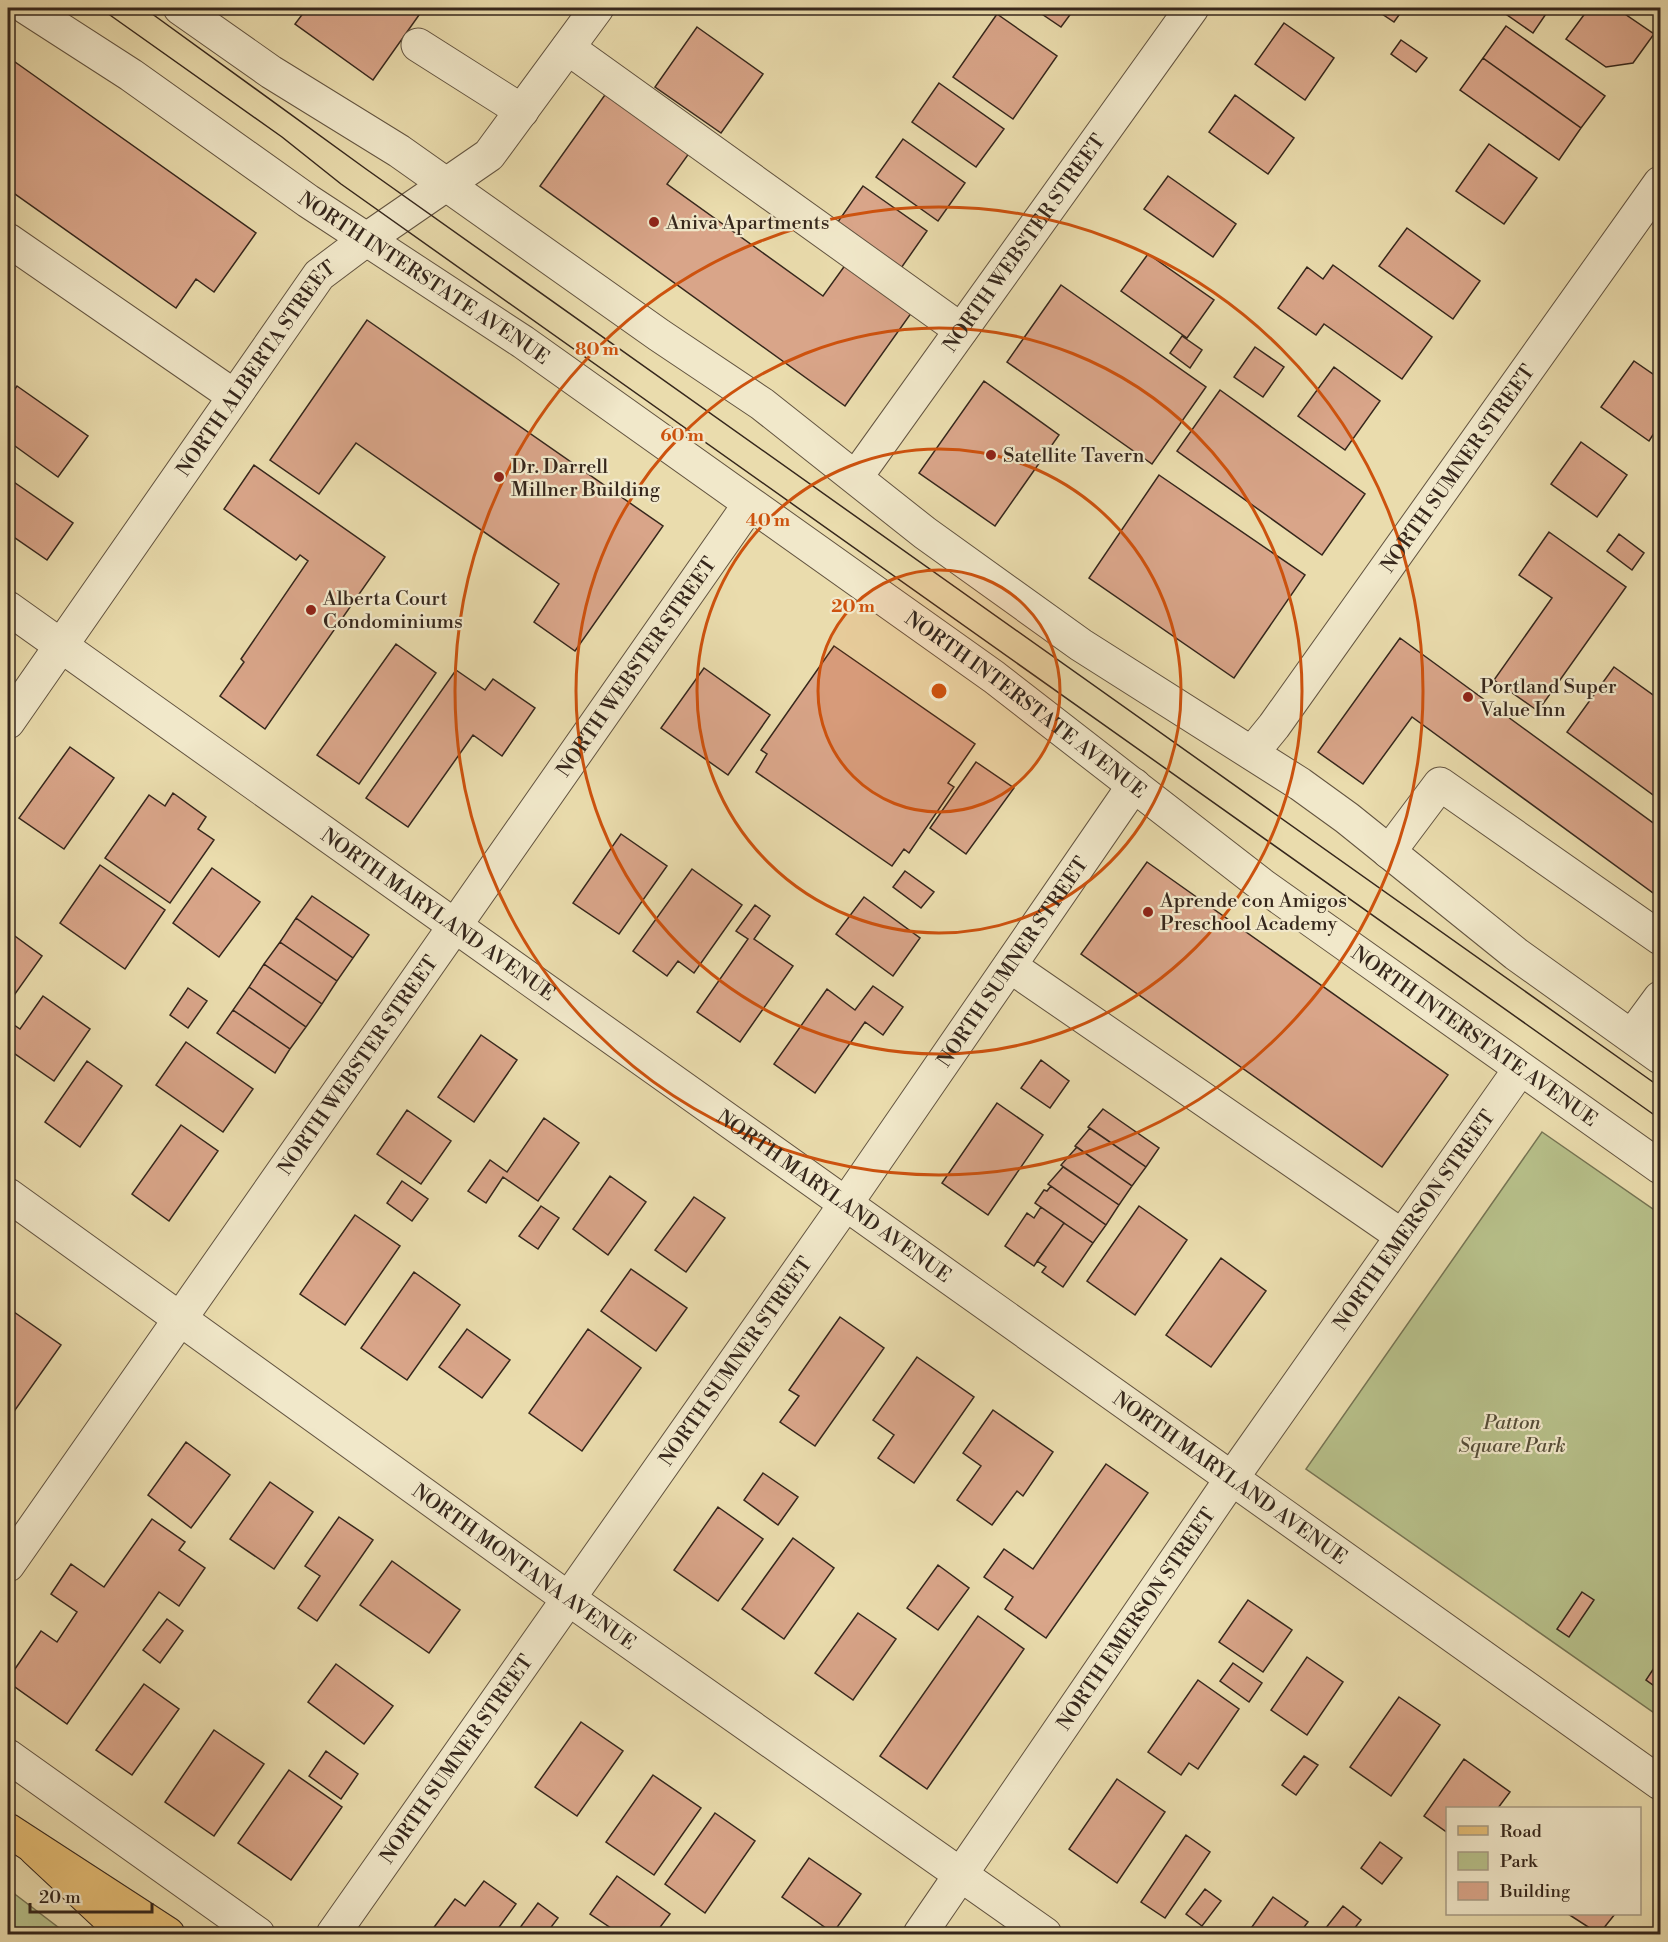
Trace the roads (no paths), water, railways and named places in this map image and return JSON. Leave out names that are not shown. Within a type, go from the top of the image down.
[{"type":"main road","points":[[8,1830],[35,1850],[168,1935]]},
{"type":"main road","points":[[35,1850],[126,1935]]},
{"type":"street","name":"NORTH INTERSTATE AVENUE","points":[[27,8],[131,75],[308,201],[523,342],[749,505],[994,677],[1262,885],[1660,1167]]},
{"type":"street","points":[[180,8],[271,72],[399,151],[659,335],[762,404],[925,533],[1081,645],[1300,784],[1516,954],[1660,1057]]},
{"type":"street","name":"NORTH ALBERTA STREET","points":[[8,722],[320,275],[367,239],[489,155],[597,8]]},
{"type":"street","name":"NORTH WEBSTER STREET","points":[[856,477],[1192,8]]},
{"type":"street","points":[[418,45],[522,111]]},
{"type":"street","points":[[568,48],[961,330]]},
{"type":"street","name":"NORTH SUMNER STREET","points":[[1252,753],[1275,726],[1660,183]]},
{"type":"street","points":[[8,240],[234,396]]},
{"type":"street","name":"NORTH WEBSTER STREET","points":[[8,1565],[749,505]]},
{"type":"street","name":"NORTH MARYLAND AVENUE","points":[[8,608],[847,1202],[1660,1783]]},
{"type":"street","points":[[1389,852],[1440,784],[1660,938]]},
{"type":"street","name":"NORTH SUMNER STREET","points":[[333,1935],[847,1202],[1134,785]]},
{"type":"street","points":[[1010,966],[1402,1236]]},
{"type":"street","points":[[1632,1036],[1660,998]]},
{"type":"street","name":"NORTH EMERSON STREET","points":[[920,1935],[1232,1479],[1520,1069]]},
{"type":"street","name":"NORTH MONTANA AVENUE","points":[[8,1194],[569,1599],[1045,1935]]},
{"type":"street","points":[[8,1756],[258,1935]]},
{"type":"tram line","points":[[100,8],[282,137],[341,184],[1660,1119]]},
{"type":"tram line","points":[[144,8],[366,169],[1660,1087]]},
{"type":"place","name":"Aniva Apartments","points":[[654,222]]},
{"type":"place","name":"Satellite Tavern","points":[[991,455]]},
{"type":"place","name":"Dr. Darrell Millner Building","points":[[499,477]]},
{"type":"place","name":"Alberta Court Condominiums","points":[[311,610]]},
{"type":"place","name":"Portland Super Value Inn","points":[[1468,697]]},
{"type":"place","name":"Aprende con Amigos Preschool Academy","points":[[1148,912]]},
{"type":"park label","name":"Patton Square Park","points":[[1512,1434]]}]
